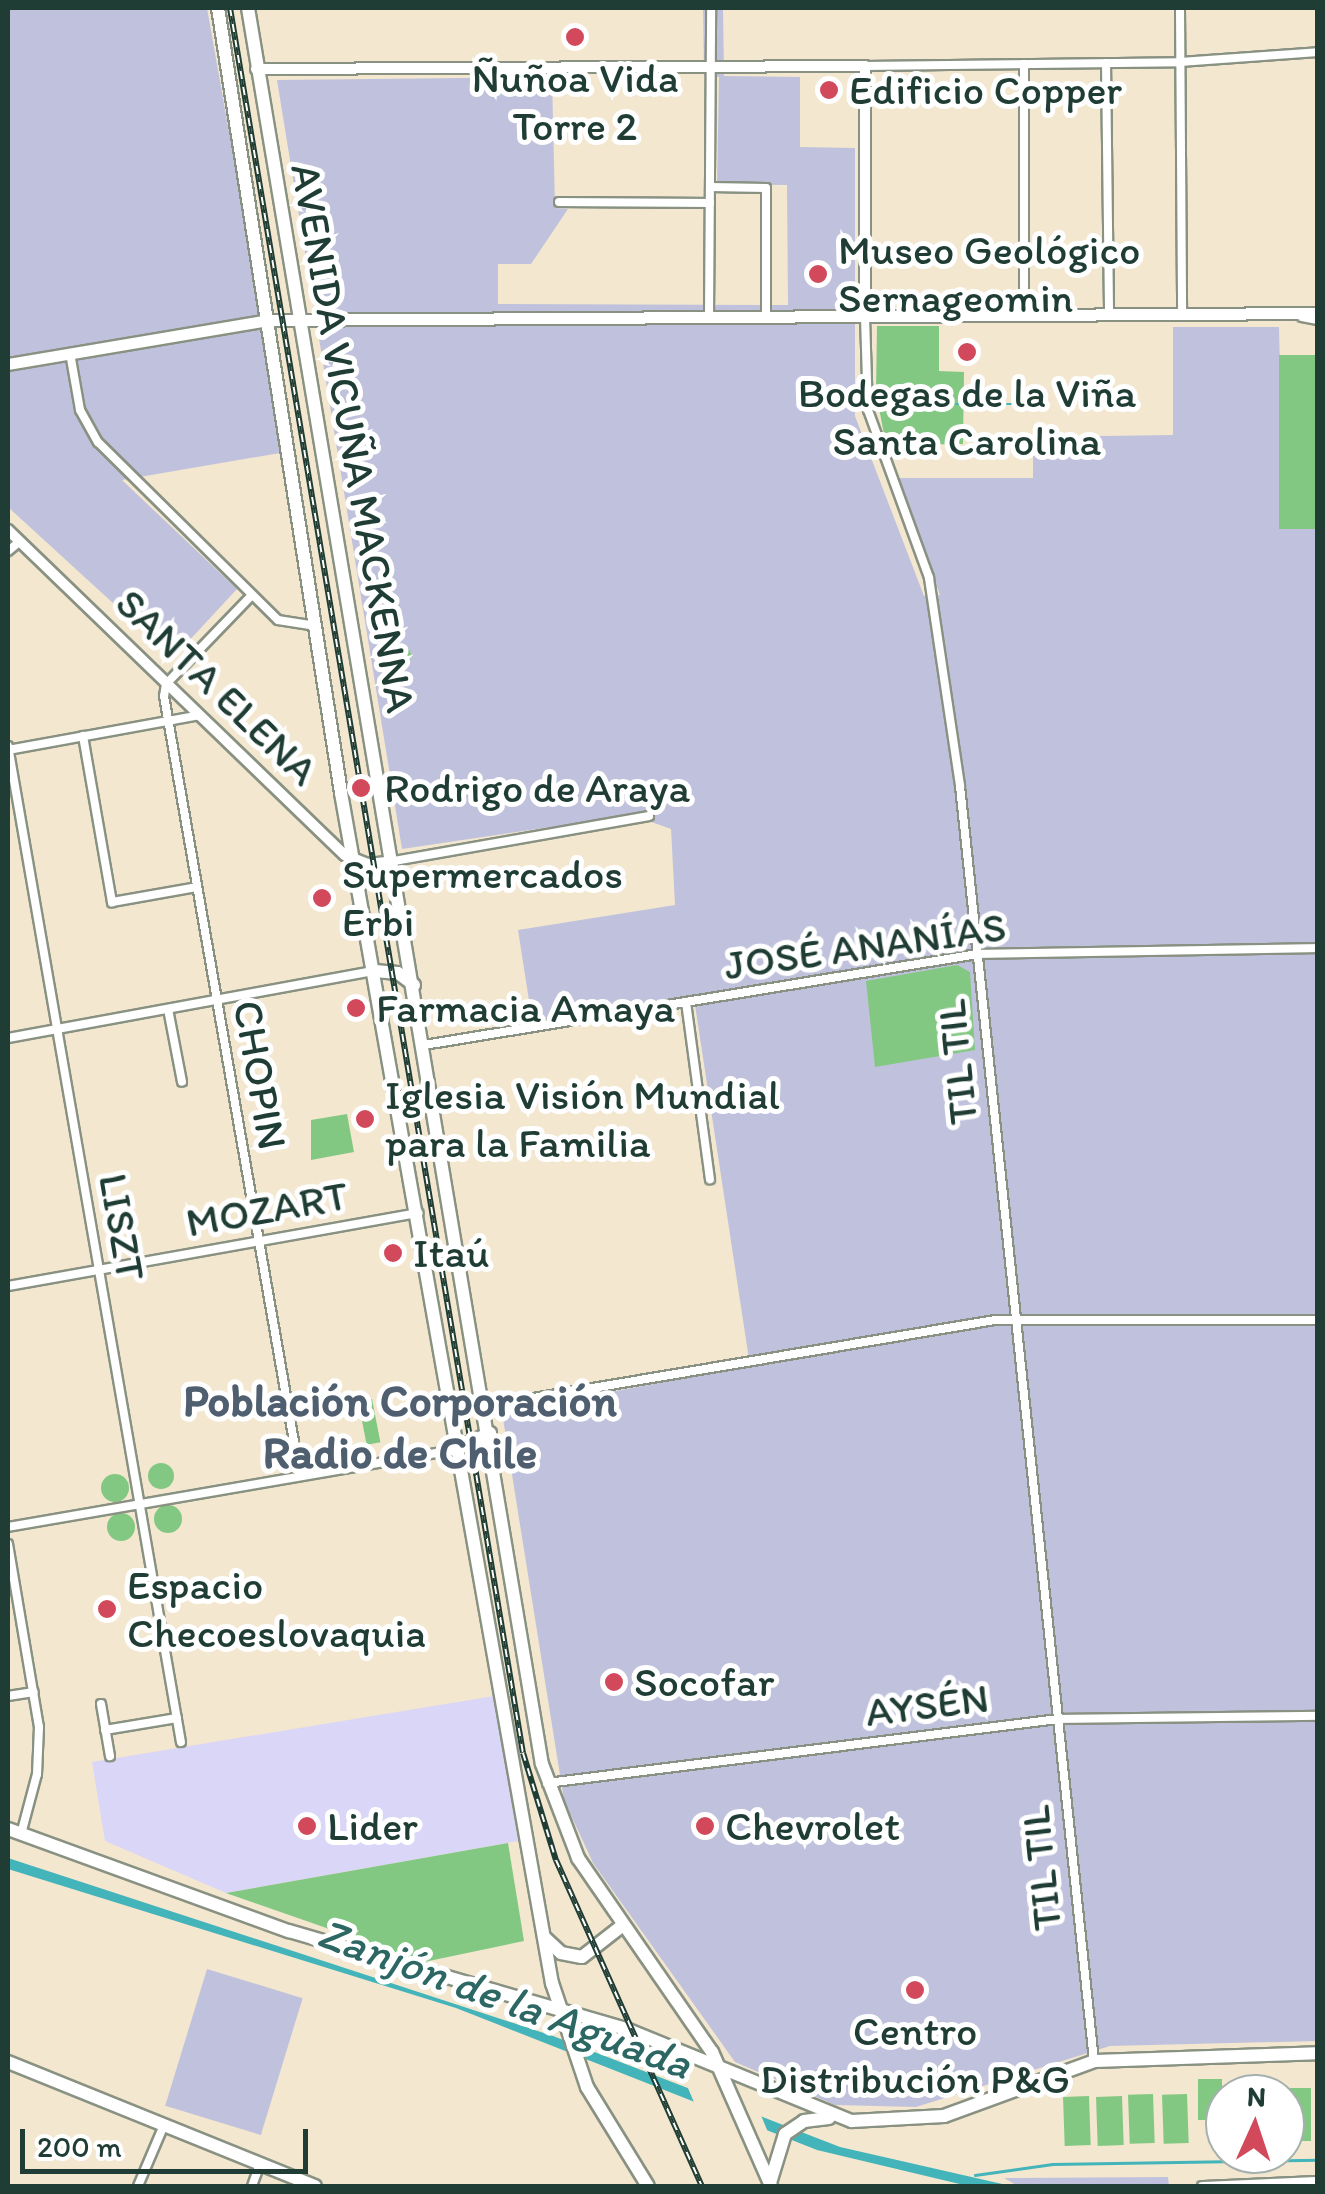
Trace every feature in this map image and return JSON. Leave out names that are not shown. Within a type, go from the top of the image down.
[{"type":"main road","name":"AVENIDA VICUÑA MACKENNA","points":[[218,8],[320,626],[353,860],[419,1213],[455,1450],[543,1935],[558,2008],[575,2059],[599,2112],[648,2186]]},
{"type":"main road","name":"AVENIDA VICUÑA MACKENNA","points":[[248,8],[547,1783],[578,1858],[722,2070],[770,2186]]},
{"type":"main road","points":[[8,364],[268,320],[1182,314],[1318,317]]},
{"type":"main road","points":[[375,971],[392,971],[414,985]]},
{"type":"main road","points":[[455,1450],[490,1432]]},
{"type":"main road","points":[[14,1832],[289,1931],[558,2008],[836,2118]]},
{"type":"main road","points":[[543,1935],[560,1954],[582,1957],[623,1925]]},
{"type":"main road","points":[[770,2186],[778,2144],[804,2121],[836,2118],[887,2123],[944,2116],[1094,2062],[1318,2054]]},
{"type":"main road","points":[[8,2062],[315,2186]]},
{"type":"street","points":[[710,318],[711,8]]},
{"type":"street","points":[[1180,8],[1182,314]]},
{"type":"street","points":[[256,68],[1180,62],[1318,52]]},
{"type":"street","points":[[1106,63],[1109,315]]},
{"type":"street","points":[[1024,64],[1024,315]]},
{"type":"street","name":"TIL TIL","points":[[866,66],[868,410],[932,593],[978,954],[1094,2062]]},
{"type":"street","points":[[710,187],[766,188],[766,318]]},
{"type":"street","points":[[559,202],[710,202]]},
{"type":"street","points":[[70,353],[80,410],[98,442],[278,620],[320,626]]},
{"type":"street","name":"SANTA ELENA","points":[[8,530],[353,860]]},
{"type":"street","points":[[8,551],[19,542]]},
{"type":"street","points":[[166,684],[252,595]]},
{"type":"street","name":"CHOPIN","points":[[166,684],[168,721],[300,1476]]},
{"type":"street","points":[[8,748],[200,715]]},
{"type":"street","points":[[83,736],[112,902],[197,886]]},
{"type":"street","name":"LISZT","points":[[8,748],[182,1742]]},
{"type":"street","points":[[353,860],[394,861],[649,816]]},
{"type":"street","name":"JOSÉ ANANÍAS","points":[[424,1045],[978,954],[1318,948]]},
{"type":"street","points":[[8,1038],[375,971]]},
{"type":"street","points":[[686,1002],[710,1179]]},
{"type":"street","points":[[168,1009],[182,1082]]},
{"type":"street","name":"MOZART","points":[[8,1286],[419,1213]]},
{"type":"street","points":[[486,1406],[1018,1320],[1318,1320]]},
{"type":"street","points":[[8,1526],[455,1450]]},
{"type":"street","points":[[8,1544],[34,1692],[39,1758],[14,1832]]},
{"type":"street","points":[[8,1696],[34,1692]]},
{"type":"street","points":[[101,1704],[110,1756]]},
{"type":"street","name":"AYSÉN","points":[[547,1783],[1058,1718],[1318,1716]]},
{"type":"street","points":[[105,1730],[177,1718]]},
{"type":"street","points":[[138,2186],[164,2125]]},
{"type":"street","points":[[252,2186],[260,2164]]},
{"type":"street","points":[[1202,2186],[1318,2181]]},
{"type":"shaded area","points":[[8,8],[207,8],[286,452],[122,480],[237,589],[173,658],[8,507]]},
{"type":"shaded area","points":[[703,8],[723,8],[724,76],[800,77],[800,147],[855,148],[855,416],[924,596],[940,595],[897,478],[1033,478],[1033,437],[1173,435],[1173,327],[1279,327],[1284,529],[1318,529],[1317,2041],[1110,2046],[916,2107],[835,2105],[735,2062],[593,1863],[564,1800],[502,1412],[750,1366],[695,1005],[533,1026],[518,930],[675,905],[671,829],[632,815],[402,849],[277,80],[552,77],[555,208],[568,209],[531,264],[498,264],[498,304],[788,305],[787,185],[717,184],[719,77],[704,76]]},
{"type":"shaded area","points":[[494,1696],[518,1841],[226,1893],[105,1841],[92,1762]]},
{"type":"shaded area","points":[[207,1969],[303,1998],[261,2135],[165,2106]]},
{"type":"shaded area","points":[[1168,2177],[1169,2186],[1018,2186],[1004,2178]]},
{"type":"green space","points":[[877,326],[939,326],[939,371],[964,372],[963,444],[886,445],[876,392]]},
{"type":"green space","points":[[1279,355],[1317,355],[1317,529],[1279,529]]},
{"type":"green space","points":[[400,645],[408,648],[408,664],[400,667],[392,664],[389,656],[392,648]]},
{"type":"green space","points":[[957,965],[970,972],[975,1050],[875,1067],[866,981]]},
{"type":"green space","points":[[347,1114],[354,1152],[311,1160],[311,1120]]},
{"type":"green space","points":[[372,1399],[380,1442],[367,1445],[358,1402]]},
{"type":"green space","points":[[161,1463],[170,1467],[174,1476],[170,1485],[161,1489],[152,1485],[148,1476],[152,1467]]},
{"type":"green space","points":[[115,1474],[125,1478],[129,1488],[125,1498],[115,1502],[105,1498],[101,1488],[105,1478]]},
{"type":"green space","points":[[168,1505],[178,1509],[182,1519],[178,1529],[168,1533],[158,1529],[154,1519],[158,1509]]},
{"type":"green space","points":[[121,1513],[131,1517],[135,1527],[131,1537],[121,1541],[111,1537],[107,1527],[111,1517]]},
{"type":"green space","points":[[508,1843],[524,1941],[424,1962],[226,1893]]},
{"type":"green space","points":[[1198,2079],[1205,2079],[1205,2120],[1198,2120]]},
{"type":"green space","points":[[1305,2088],[1311,2088],[1311,2141],[1305,2141]]},
{"type":"green space","points":[[1153,2094],[1155,2143],[1130,2144],[1128,2095]]},
{"type":"green space","points":[[1187,2094],[1189,2143],[1164,2144],[1162,2095]]},
{"type":"green space","points":[[1089,2096],[1091,2145],[1065,2146],[1063,2097]]},
{"type":"green space","points":[[1122,2096],[1124,2145],[1098,2146],[1096,2097]]},
{"type":"water","points":[[8,1858],[553,2036],[840,2147],[1011,2186],[968,2186],[817,2150],[456,2008],[8,1869]]},
{"type":"pier","points":[[685,2081],[760,2113],[770,2137],[696,2107]]},
{"type":"waterway","points":[[956,404],[1038,404]]},
{"type":"waterway","points":[[975,2175],[1052,2164],[1318,2160]]},
{"type":"railway","points":[[230,8],[523,1753],[556,1860],[702,2186]]},
{"type":"place","name":"Ñuñoa Vida Torre 2","points":[[575,37]]},
{"type":"place","name":"Edificio Copper","points":[[829,90]]},
{"type":"place","name":"Museo Geológico Sernageomin","points":[[818,274]]},
{"type":"place","name":"Bodegas de la Viña Santa Carolina","points":[[967,352]]},
{"type":"place","name":"Rodrigo de Araya","points":[[361,788]]},
{"type":"place","name":"Supermercados Erbi","points":[[322,898]]},
{"type":"place","name":"Farmacia Amaya","points":[[356,1008]]},
{"type":"place","name":"Iglesia Visión Mundial para la Familia","points":[[365,1119]]},
{"type":"place","name":"Itaú","points":[[393,1253]]},
{"type":"place","name":"Espacio Checoeslovaquia","points":[[107,1609]]},
{"type":"place","name":"Socofar","points":[[614,1682]]},
{"type":"place","name":"Lider","points":[[307,1826]]},
{"type":"place","name":"Chevrolet","points":[[705,1826]]},
{"type":"place","name":"Centro Distribución P&G","points":[[915,1990]]},
{"type":"district","name":"Población Corporación Radio de Chile","points":[[400,1427]]},
{"type":"water label","name":"Zanjón de la Aguada","points":[[505,1998]]}]
